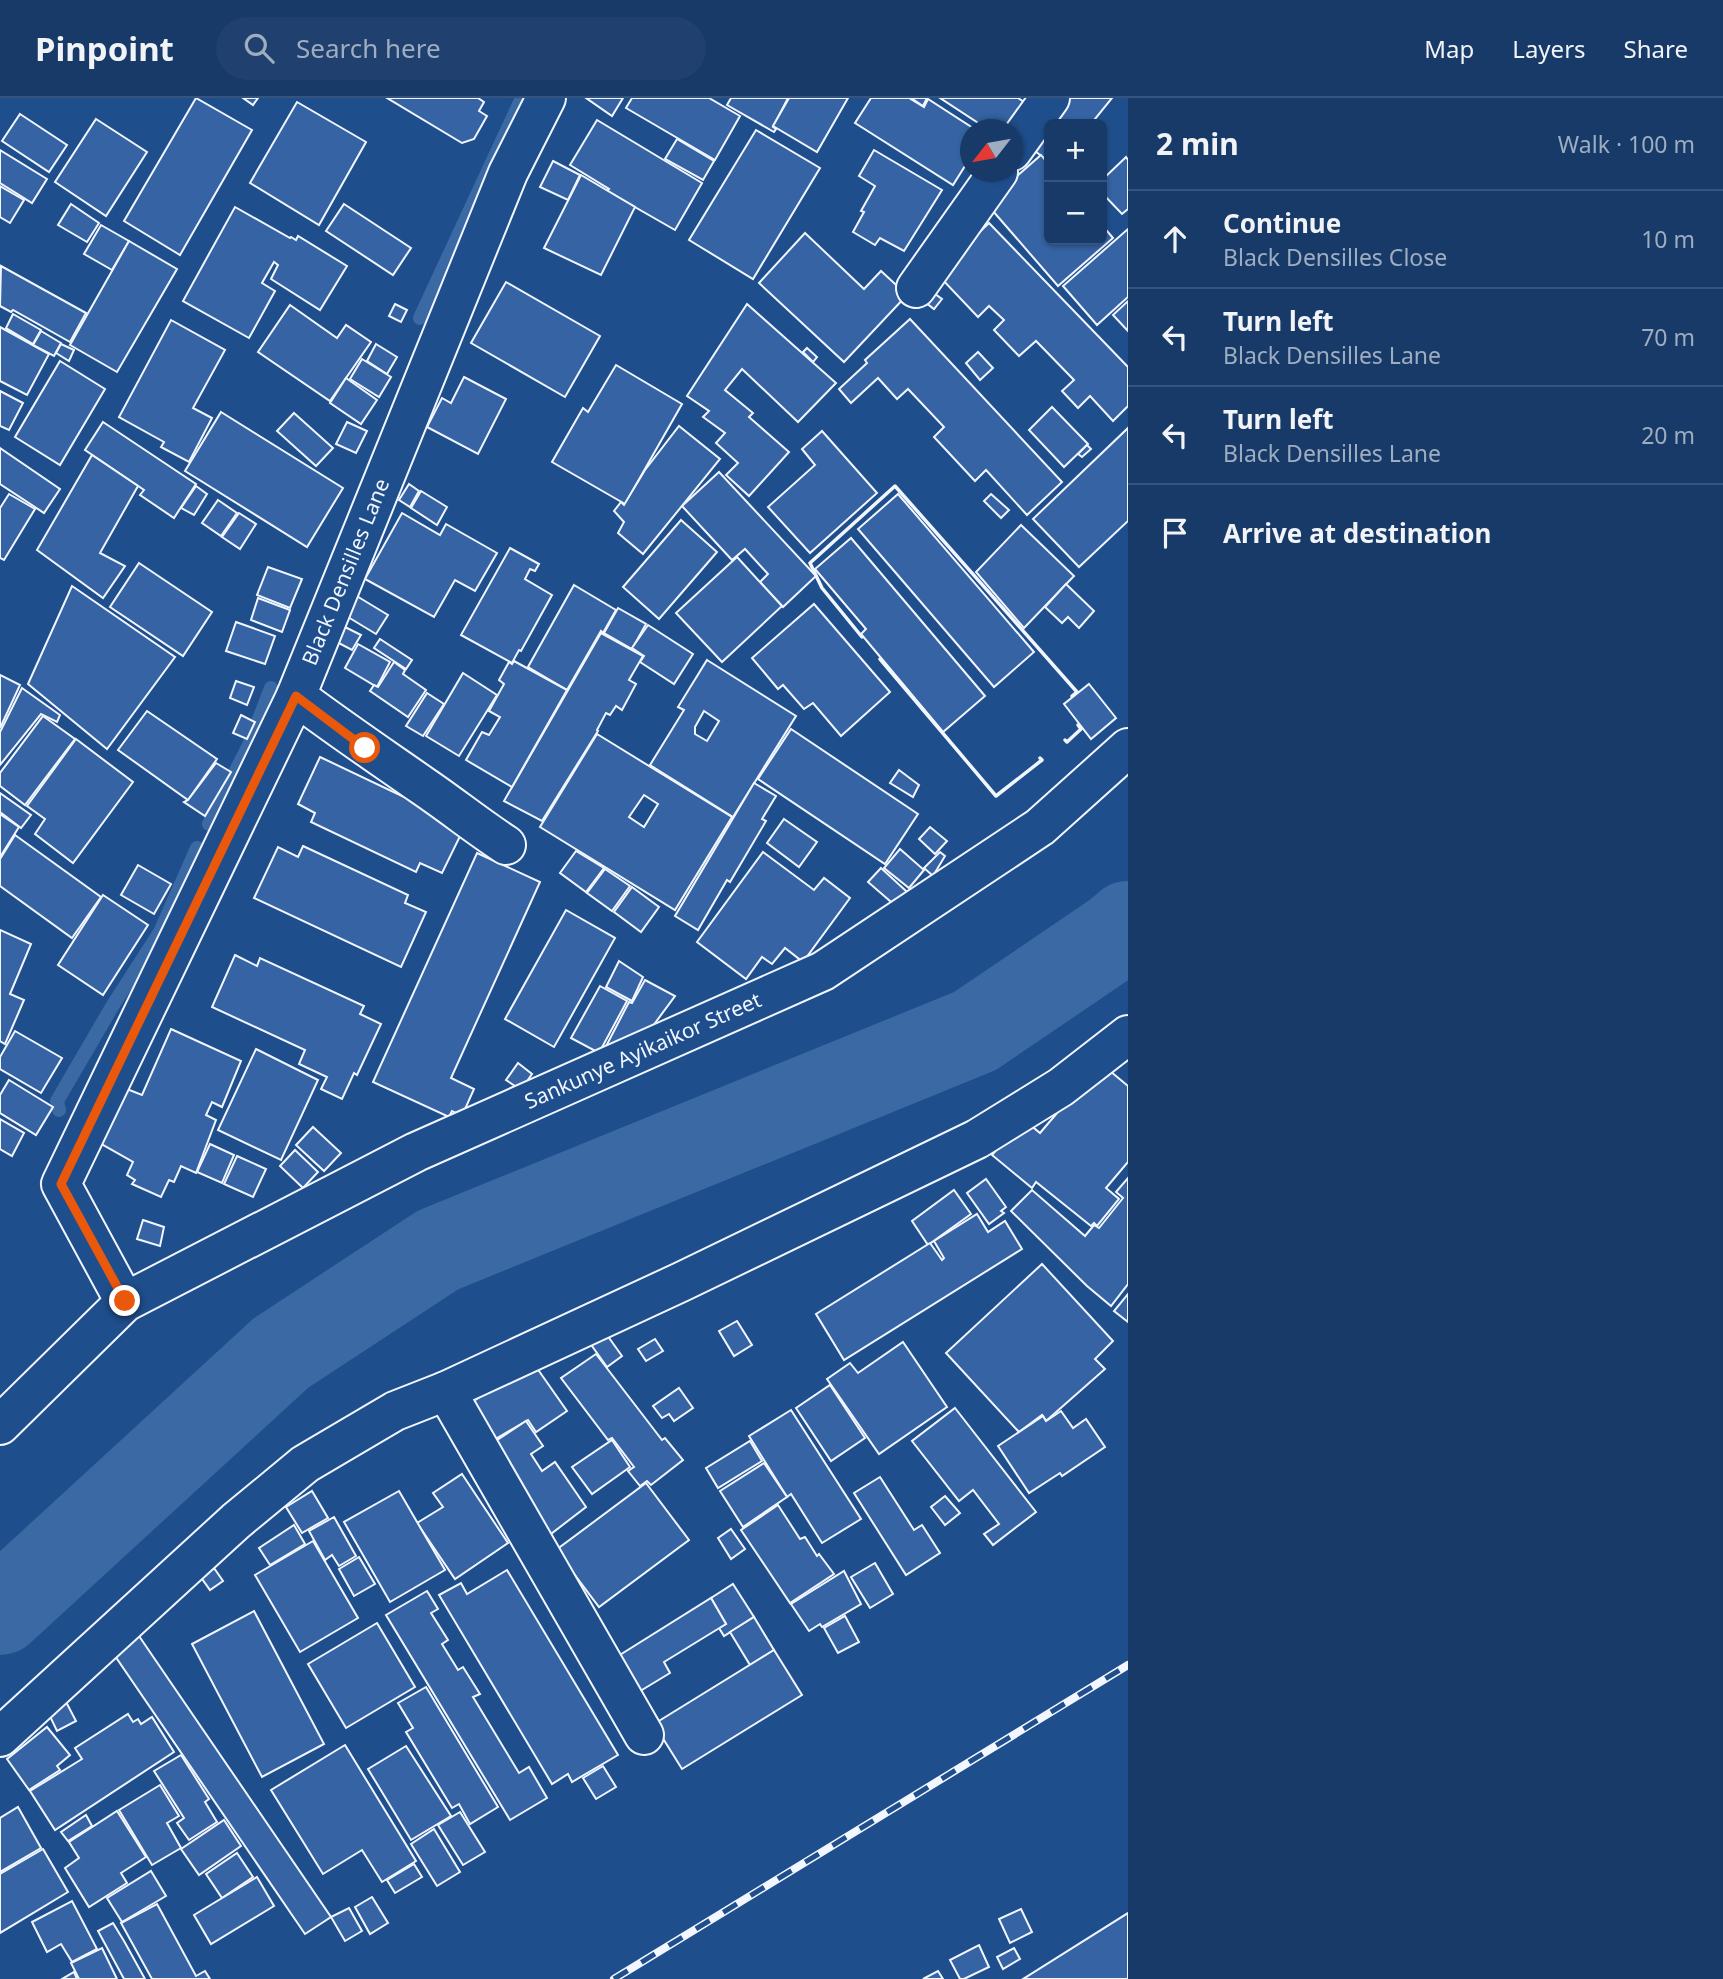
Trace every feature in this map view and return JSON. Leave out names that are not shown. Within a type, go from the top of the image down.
[{"type":"street","name":"Black Densilles Lane","points":[[125,1301],[61,1184],[296,696],[508,173],[546,98]]},
{"type":"street","points":[[1023,137],[1050,98]]},
{"type":"street","points":[[916,288],[991,182]]},
{"type":"street","points":[[296,696],[365,748],[424,786],[468,821],[506,845]]},
{"type":"street","name":"Sankunye Ayikaikor Street","points":[[0,1425],[125,1301],[415,1152],[823,971],[1040,827],[1128,748]]},
{"type":"street","points":[[0,1737],[236,1521],[305,1464],[395,1411],[446,1391],[681,1282],[977,1139],[1061,1087],[1128,1035]]},
{"type":"street","points":[[446,1391],[644,1735]]},
{"type":"building","points":[[196,98],[252,130],[180,255],[124,221]]},
{"type":"building","points":[[243,98],[258,98],[253,105]]},
{"type":"building","points":[[387,98],[478,98],[484,102],[479,111],[487,116],[474,139],[462,143]]},
{"type":"building","points":[[586,98],[623,98],[612,116]]},
{"type":"building","points":[[632,98],[709,98],[740,116],[715,160],[626,108]]},
{"type":"building","points":[[731,98],[788,98],[773,127],[776,129],[774,132],[727,105]]},
{"type":"building","points":[[789,98],[848,98],[817,152],[773,126]]},
{"type":"building","points":[[871,98],[909,98],[924,107],[928,99],[960,120],[960,174],[953,185],[855,123]]},
{"type":"building","points":[[911,98],[927,98],[923,106]]},
{"type":"building","points":[[940,98],[1018,98],[1027,104],[1018,119],[972,119]]},
{"type":"building","points":[[1069,98],[1112,98],[1095,119],[1053,119]]},
{"type":"building","points":[[297,102],[366,142],[319,225],[250,183]]},
{"type":"building","points":[[20,114],[67,145],[49,172],[2,141]]},
{"type":"building","points":[[96,119],[147,152],[106,216],[55,182]]},
{"type":"building","points":[[597,120],[702,183],[675,230],[607,191],[609,189],[570,165]]},
{"type":"building","points":[[756,130],[820,168],[753,279],[689,240]]},
{"type":"building","points":[[1044,134],[1044,158],[1031,148]]},
{"type":"building","points":[[677,139],[714,161],[703,180],[665,159]]},
{"type":"building","points":[[0,150],[47,179],[32,203],[0,183]]},
{"type":"building","points":[[874,150],[942,190],[904,251],[880,238],[875,245],[853,232],[875,186],[859,176]]},
{"type":"building","points":[[1041,155],[1044,159],[1044,245],[1105,245],[1058,286],[986,203],[1010,182],[1023,182],[1023,171]]},
{"type":"building","points":[[1126,157],[1128,209],[1122,214],[1107,198],[1107,175]]},
{"type":"building","points":[[553,161],[580,175],[568,200],[540,187]]},
{"type":"building","points":[[581,175],[635,207],[601,275],[544,248]]},
{"type":"building","points":[[0,186],[24,200],[10,223],[0,217]]},
{"type":"building","points":[[71,204],[99,223],[87,242],[58,225]]},
{"type":"building","points":[[344,204],[411,248],[393,275],[326,231]]},
{"type":"building","points":[[235,207],[290,238],[296,240],[298,236],[347,266],[320,310],[271,279],[278,265],[274,262],[262,283],[275,291],[249,338],[183,301]]},
{"type":"building","points":[[989,223],[1128,367],[1128,406],[1113,421],[1090,396],[1078,408],[1062,391],[1074,380],[1036,341],[1019,356],[994,330],[1004,320],[989,306],[978,317],[938,275]]},
{"type":"building","points":[[101,225],[129,241],[112,270],[84,254]]},
{"type":"building","points":[[1128,229],[1128,297],[1097,325],[1063,286]]},
{"type":"building","points":[[1107,231],[1113,238],[1107,243]]},
{"type":"building","points":[[805,233],[864,289],[881,271],[907,295],[844,362],[759,283]]},
{"type":"building","points":[[129,241],[177,269],[117,372],[70,345]]},
{"type":"building","points":[[1,266],[86,313],[70,342],[13,310],[11,312],[0,306]]},
{"type":"building","points":[[506,282],[600,336],[565,397],[471,343]]},
{"type":"building","points":[[928,289],[942,299],[934,309],[921,299]]},
{"type":"building","points":[[1128,301],[1128,331],[1113,315]]},
{"type":"building","points":[[395,304],[407,310],[401,322],[389,316]]},
{"type":"building","points":[[747,304],[836,383],[798,422],[742,369],[725,390],[753,413],[749,417],[789,452],[749,496],[726,475],[738,463],[716,443],[725,433],[703,417],[709,411],[687,396]]},
{"type":"building","points":[[290,305],[337,338],[346,325],[371,342],[330,401],[258,352]]},
{"type":"building","points":[[13,314],[41,330],[33,344],[6,328]]},
{"type":"building","points":[[910,319],[1062,482],[1027,515],[986,470],[975,481],[934,437],[944,427],[908,389],[897,399],[878,378],[851,403],[839,389],[867,363],[865,360]]},
{"type":"building","points":[[171,320],[225,350],[193,408],[212,418],[189,462],[161,447],[164,442],[119,417]]},
{"type":"building","points":[[0,327],[49,354],[27,395],[0,381]]},
{"type":"building","points":[[41,331],[61,343],[54,356],[33,345]]},
{"type":"building","points":[[61,344],[74,350],[69,361],[56,353]]},
{"type":"building","points":[[376,344],[397,357],[387,374],[367,361]]},
{"type":"building","points":[[807,348],[817,357],[813,362],[803,352]]},
{"type":"building","points":[[978,352],[993,368],[980,380],[966,363]]},
{"type":"building","points":[[362,359],[391,377],[379,397],[350,379]]},
{"type":"building","points":[[60,361],[105,389],[60,465],[15,437]]},
{"type":"building","points":[[616,365],[682,404],[625,504],[552,462],[583,408],[588,412]]},
{"type":"building","points":[[464,377],[506,399],[478,454],[427,427],[442,398],[451,403]]},
{"type":"building","points":[[346,378],[377,400],[361,424],[330,403]]},
{"type":"building","points":[[0,391],[23,403],[9,430],[0,426]]},
{"type":"building","points":[[1052,407],[1088,444],[1064,467],[1029,430]]},
{"type":"building","points":[[221,412],[343,488],[307,547],[185,471]]},
{"type":"building","points":[[294,413],[333,448],[316,466],[277,431]]},
{"type":"building","points":[[103,422],[196,484],[174,518],[140,495],[144,490],[85,450]]},
{"type":"building","points":[[347,422],[367,431],[356,453],[336,444]]},
{"type":"building","points":[[679,426],[720,459],[643,554],[618,533],[624,522],[614,511],[621,502],[624,505],[645,470]]},
{"type":"building","points":[[1128,428],[1128,521],[1079,567],[1033,519]]},
{"type":"building","points":[[822,431],[877,493],[810,553],[768,507],[815,465],[802,449]]},
{"type":"building","points":[[1087,445],[1091,449],[1082,457],[1078,454]]},
{"type":"building","points":[[0,448],[60,489],[44,513],[0,484]]},
{"type":"building","points":[[92,455],[138,486],[100,553],[125,566],[103,598],[37,550]]},
{"type":"building","points":[[719,472],[816,576],[783,607],[760,582],[768,574],[745,549],[732,560],[682,506]]},
{"type":"building","points":[[409,484],[419,491],[410,507],[399,500]]},
{"type":"building","points":[[196,486],[207,494],[194,515],[181,508]]},
{"type":"building","points":[[421,491],[447,507],[437,525],[411,508]]},
{"type":"building","points":[[9,494],[35,509],[4,560],[0,558],[0,508]]},
{"type":"building","points":[[898,494],[1034,652],[994,687],[858,529]]},
{"type":"building","points":[[991,494],[1009,510],[1001,518],[984,501]]},
{"type":"building","points":[[218,500],[237,513],[221,536],[202,523]]},
{"type":"building","points":[[239,513],[256,524],[240,549],[222,537]]},
{"type":"building","points":[[402,513],[440,535],[446,524],[497,553],[475,591],[455,580],[434,617],[365,579]]},
{"type":"building","points":[[681,520],[717,552],[659,619],[623,587]]},
{"type":"building","points":[[1021,525],[1074,576],[1024,628],[976,572]]},
{"type":"building","points":[[851,538],[985,696],[943,732],[861,634],[866,629],[815,569]]},
{"type":"building","points":[[510,548],[539,564],[535,571],[530,569],[525,579],[552,595],[512,663],[461,635]]},
{"type":"building","points":[[737,557],[782,606],[722,662],[676,613]]},
{"type":"building","points":[[139,563],[212,612],[183,656],[110,607]]},
{"type":"building","points":[[268,567],[302,579],[290,608],[257,595]]},
{"type":"building","points":[[1066,584],[1094,611],[1079,628],[1068,617],[1062,623],[1045,607]]},
{"type":"building","points":[[574,585],[616,610],[567,690],[528,667]]},
{"type":"building","points":[[72,586],[175,657],[107,749],[28,684]]},
{"type":"building","points":[[355,595],[388,615],[376,634],[343,614]]},
{"type":"building","points":[[258,598],[290,610],[282,632],[251,620]]},
{"type":"building","points":[[814,604],[890,692],[841,736],[813,703],[804,709],[783,685],[778,689],[752,658]]},
{"type":"building","points":[[618,608],[646,624],[632,649],[604,633]]},
{"type":"building","points":[[236,622],[275,636],[265,664],[226,651]]},
{"type":"building","points":[[341,625],[361,635],[352,650],[333,640]]},
{"type":"building","points":[[648,625],[693,654],[674,684],[640,662],[644,656],[632,648]]},
{"type":"building","points":[[601,633],[643,656],[629,680],[636,684],[622,710],[616,706],[610,715],[606,713],[598,731],[542,821],[504,801]]},
{"type":"building","points":[[380,639],[412,660],[406,669],[374,648]]},
{"type":"building","points":[[358,644],[390,662],[377,687],[345,668]]},
{"type":"building","points":[[707,660],[796,716],[733,817],[650,765],[684,710],[678,707]],"holes":[[[704,711],[719,721],[707,741],[695,734],[695,727]]]},
{"type":"building","points":[[514,661],[567,690],[512,787],[466,760],[482,732],[489,735],[500,717],[489,711],[504,684],[499,680],[509,662],[512,664]]},
{"type":"building","points":[[394,662],[405,670],[403,674],[426,690],[408,717],[370,691],[374,685],[378,687]]},
{"type":"building","points":[[463,673],[497,695],[459,756],[426,736]]},
{"type":"building","points":[[0,675],[20,685],[0,728]]},
{"type":"building","points":[[236,681],[254,687],[247,705],[230,698]]},
{"type":"building","points":[[1089,684],[1116,718],[1091,739],[1064,704]]},
{"type":"building","points":[[22,688],[60,715],[57,722],[41,714],[0,765],[0,732]]},
{"type":"building","points":[[427,693],[444,704],[423,736],[406,726]]},
{"type":"building","points":[[147,711],[217,759],[188,800],[118,750]]},
{"type":"building","points":[[241,715],[255,722],[247,739],[233,733]]},
{"type":"building","points":[[43,716],[75,739],[25,805],[0,786],[0,773]]},
{"type":"building","points":[[791,729],[918,814],[885,864],[758,779]]},
{"type":"building","points":[[597,734],[732,817],[675,910],[540,827]],"holes":[[[644,795],[658,804],[644,827],[629,817]]]},
{"type":"building","points":[[76,739],[133,782],[73,863],[35,834],[45,819],[27,806]]},
{"type":"building","points":[[320,757],[465,826],[442,873],[420,863],[416,872],[311,822],[315,813],[298,804]]},
{"type":"building","points":[[216,763],[231,772],[205,816],[184,802]]},
{"type":"building","points":[[899,770],[919,785],[913,797],[890,783]]},
{"type":"building","points":[[754,783],[776,796],[762,819],[766,821],[698,930],[675,916]]},
{"type":"building","points":[[0,793],[31,815],[21,828],[0,812]]},
{"type":"building","points":[[0,814],[19,827],[0,857]]},
{"type":"building","points":[[784,819],[817,842],[799,867],[767,843]]},
{"type":"building","points":[[930,827],[947,841],[935,854],[919,839]]},
{"type":"building","points":[[15,835],[101,897],[72,938],[0,886],[0,859]]},
{"type":"building","points":[[303,846],[408,895],[405,903],[426,912],[401,967],[254,898],[278,847],[298,857]]},
{"type":"building","points":[[900,849],[924,870],[909,888],[884,868]]},
{"type":"building","points":[[576,851],[604,868],[586,892],[560,873]]},
{"type":"building","points":[[763,852],[814,890],[824,878],[850,898],[803,962],[785,948],[772,964],[762,957],[746,979],[697,942]]},
{"type":"building","points":[[940,852],[945,856],[933,876],[924,868]]},
{"type":"building","points":[[477,853],[540,882],[451,1078],[474,1089],[462,1116],[452,1111],[449,1117],[373,1082]]},
{"type":"building","points":[[138,865],[171,884],[154,914],[121,895]]},
{"type":"building","points":[[881,868],[917,901],[905,914],[868,882]]},
{"type":"building","points":[[605,869],[630,886],[612,911],[587,893]]},
{"type":"building","points":[[632,887],[659,907],[641,932],[614,912]]},
{"type":"building","points":[[103,895],[148,925],[103,995],[58,965]]},
{"type":"building","points":[[566,910],[615,938],[554,1047],[505,1019]]},
{"type":"building","points":[[0,930],[31,944],[10,994],[24,1000],[5,1044],[0,1041]]},
{"type":"building","points":[[235,955],[257,966],[260,958],[364,1006],[360,1014],[381,1024],[357,1075],[354,1073],[342,1099],[321,1089],[327,1077],[299,1064],[305,1050],[212,1007]]},
{"type":"building","points":[[619,961],[643,977],[632,1001],[606,987]]},
{"type":"building","points":[[645,980],[675,996],[647,1034],[602,1054],[629,1002],[632,1003]]},
{"type":"building","points":[[600,986],[627,1001],[599,1053],[571,1038]]},
{"type":"building","points":[[171,1029],[241,1061],[222,1107],[212,1102],[206,1115],[216,1120],[196,1173],[181,1166],[174,1182],[169,1180],[161,1197],[132,1184],[135,1180],[127,1175],[133,1162],[98,1142],[127,1089],[142,1095]]},
{"type":"building","points":[[15,1031],[62,1058],[41,1093],[0,1069],[0,1057]]},
{"type":"building","points":[[256,1049],[318,1080],[281,1160],[218,1130]]},
{"type":"building","points":[[518,1063],[532,1074],[521,1090],[506,1080]]},
{"type":"building","points":[[1104,1066],[1128,1086],[1128,1162],[1106,1188],[1119,1199],[1097,1226],[1094,1223],[1091,1226],[1036,1182],[1032,1188],[992,1155],[1023,1119],[1040,1133],[1092,1072]]},
{"type":"building","points":[[9,1080],[53,1107],[36,1135],[0,1113],[0,1095]]},
{"type":"building","points":[[0,1119],[24,1133],[12,1156],[0,1149]]},
{"type":"building","points":[[313,1127],[341,1153],[324,1171],[296,1145]]},
{"type":"building","points":[[210,1144],[234,1155],[222,1183],[197,1172]]},
{"type":"building","points":[[295,1150],[318,1172],[303,1188],[280,1166]]},
{"type":"building","points":[[237,1156],[266,1169],[253,1197],[224,1184]]},
{"type":"building","points":[[1128,1178],[1128,1284],[1111,1306],[1011,1211],[1032,1190],[1085,1236],[1094,1225],[1099,1228],[1123,1198],[1116,1192]]},
{"type":"building","points":[[986,1179],[1006,1207],[1001,1211],[1004,1213],[989,1224],[967,1193]]},
{"type":"building","points":[[954,1190],[971,1214],[928,1245],[912,1221]]},
{"type":"building","points":[[977,1214],[988,1232],[1005,1221],[1022,1249],[844,1360],[816,1314],[930,1243],[942,1260],[944,1258],[934,1241]]},
{"type":"building","points":[[143,1220],[164,1227],[160,1246],[137,1239]]},
{"type":"building","points":[[1042,1264],[1113,1341],[1095,1359],[1105,1369],[1046,1421],[1042,1415],[1019,1432],[946,1353]]},
{"type":"building","points":[[1128,1294],[1128,1322],[1114,1311]]},
{"type":"building","points":[[737,1321],[752,1345],[734,1356],[719,1331]]},
{"type":"building","points":[[602,1328],[622,1356],[607,1367],[587,1339]]},
{"type":"building","points":[[655,1339],[663,1351],[646,1361],[638,1349]]},
{"type":"building","points":[[903,1342],[947,1407],[879,1454],[827,1379],[850,1363],[858,1373]]},
{"type":"building","points":[[596,1354],[662,1440],[665,1438],[683,1460],[651,1485],[647,1481],[640,1486],[628,1471],[634,1467],[612,1438],[608,1440],[561,1378]]},
{"type":"building","points":[[532,1361],[567,1411],[536,1432],[528,1420],[492,1441],[468,1405]]},
{"type":"building","points":[[830,1385],[865,1438],[831,1461],[796,1408]]},
{"type":"building","points":[[679,1388],[693,1408],[674,1421],[669,1414],[662,1418],[653,1406]]},
{"type":"building","points":[[955,1408],[1036,1512],[993,1545],[984,1534],[999,1524],[973,1490],[959,1501],[912,1441]]},
{"type":"building","points":[[791,1410],[861,1519],[822,1543],[791,1494],[787,1497],[749,1436]]},
{"type":"building","points":[[1061,1411],[1073,1428],[1086,1419],[1105,1447],[1062,1476],[1060,1473],[1029,1493],[998,1446],[1043,1416],[1046,1421]]},
{"type":"building","points":[[526,1421],[543,1446],[531,1454],[542,1471],[555,1462],[586,1507],[547,1537],[485,1448]]},
{"type":"building","points":[[612,1440],[630,1467],[592,1494],[572,1467]]},
{"type":"building","points":[[750,1441],[762,1461],[718,1488],[706,1468]]},
{"type":"building","points":[[764,1463],[787,1497],[743,1527],[720,1491]]},
{"type":"building","points":[[462,1474],[508,1543],[455,1579],[417,1523],[443,1507],[433,1493]]},
{"type":"building","points":[[880,1477],[914,1530],[922,1525],[940,1553],[906,1575],[854,1493]]},
{"type":"building","points":[[646,1483],[689,1540],[599,1607],[556,1550]]},
{"type":"building","points":[[312,1491],[328,1518],[302,1533],[286,1507]]},
{"type":"building","points":[[399,1491],[445,1570],[390,1602],[344,1522]]},
{"type":"building","points":[[945,1496],[960,1513],[945,1525],[931,1507]]},
{"type":"building","points":[[778,1505],[800,1539],[805,1537],[817,1556],[819,1554],[834,1574],[790,1603],[741,1530]]},
{"type":"building","points":[[334,1517],[356,1556],[339,1566],[332,1555],[325,1560],[309,1531]]},
{"type":"building","points":[[294,1525],[305,1544],[270,1565],[259,1548]]},
{"type":"building","points":[[731,1529],[745,1549],[731,1559],[718,1538]]},
{"type":"building","points":[[313,1541],[358,1618],[300,1652],[255,1575]]},
{"type":"building","points":[[359,1557],[375,1584],[354,1596],[339,1569]]},
{"type":"building","points":[[875,1563],[893,1594],[870,1608],[851,1577]]},
{"type":"building","points":[[214,1568],[223,1581],[210,1590],[200,1576]]},
{"type":"building","points":[[507,1570],[618,1755],[572,1782],[568,1774],[552,1784],[439,1595],[461,1583],[467,1594]]},
{"type":"building","points":[[844,1571],[861,1604],[822,1627],[820,1624],[809,1631],[791,1604]]},
{"type":"building","points":[[733,1584],[754,1617],[724,1636],[719,1628],[726,1624],[711,1598]]},
{"type":"building","points":[[427,1591],[438,1609],[431,1613],[448,1640],[442,1644],[458,1670],[463,1667],[480,1694],[473,1697],[519,1773],[529,1767],[547,1798],[510,1820],[386,1615]]},
{"type":"building","points":[[711,1598],[726,1624],[664,1662],[670,1673],[637,1693],[615,1658]]},
{"type":"building","points":[[254,1611],[324,1744],[262,1777],[192,1644]]},
{"type":"building","points":[[845,1616],[859,1642],[838,1653],[824,1628]]},
{"type":"building","points":[[754,1617],[774,1650],[750,1665],[730,1632]]},
{"type":"building","points":[[377,1623],[415,1687],[346,1728],[308,1664]]},
{"type":"building","points":[[139,1636],[331,1917],[305,1934],[113,1653]]},
{"type":"building","points":[[774,1650],[802,1695],[682,1769],[654,1724]]},
{"type":"building","points":[[426,1687],[498,1807],[470,1824],[459,1804],[452,1808],[406,1732],[413,1728],[398,1703]]},
{"type":"building","points":[[64,1698],[76,1721],[57,1731],[46,1708]]},
{"type":"building","points":[[128,1714],[133,1722],[138,1719],[141,1724],[152,1717],[174,1752],[55,1830],[30,1791],[82,1759],[75,1748]]},
{"type":"building","points":[[47,1727],[70,1755],[57,1766],[60,1770],[29,1790],[7,1759]]},
{"type":"building","points":[[345,1745],[416,1861],[382,1882],[362,1850],[323,1874],[271,1790]]},
{"type":"building","points":[[406,1746],[451,1816],[411,1840],[368,1769]]},
{"type":"building","points":[[181,1755],[209,1799],[205,1802],[217,1822],[189,1840],[177,1823],[184,1818],[154,1771]]},
{"type":"building","points":[[603,1766],[616,1787],[596,1799],[583,1778]]},
{"type":"building","points":[[160,1785],[179,1816],[167,1823],[181,1848],[152,1865],[119,1810]]},
{"type":"building","points":[[18,1807],[41,1848],[0,1872],[0,1818]]},
{"type":"building","points":[[117,1811],[146,1857],[121,1873],[127,1883],[89,1907],[65,1868],[79,1858],[69,1842]]},
{"type":"building","points":[[460,1812],[485,1852],[463,1865],[438,1825]]},
{"type":"building","points":[[86,1815],[92,1826],[68,1841],[61,1832]]},
{"type":"building","points":[[224,1820],[241,1846],[199,1875],[181,1849]]},
{"type":"building","points":[[434,1829],[460,1872],[437,1886],[411,1844]]},
{"type":"building","points":[[43,1849],[68,1892],[0,1933],[0,1874]]},
{"type":"building","points":[[237,1853],[253,1877],[222,1898],[206,1874]]},
{"type":"building","points":[[414,1864],[422,1877],[395,1893],[387,1880]]},
{"type":"building","points":[[151,1871],[166,1896],[122,1922],[107,1898]]},
{"type":"building","points":[[257,1877],[274,1906],[211,1944],[194,1915]]},
{"type":"building","points":[[372,1897],[388,1923],[370,1934],[355,1907]]},
{"type":"building","points":[[72,1901],[97,1949],[72,1962],[61,1944],[47,1952],[32,1922]]},
{"type":"building","points":[[157,1904],[196,1976],[205,1971],[210,1979],[152,1979],[121,1923]]},
{"type":"building","points":[[349,1908],[362,1931],[345,1941],[331,1917]]},
{"type":"building","points":[[1021,1909],[1032,1932],[1010,1943],[999,1919]]},
{"type":"building","points":[[1128,1913],[1128,1979],[1023,1979]]},
{"type":"building","points":[[113,1923],[145,1979],[124,1979],[98,1931]]},
{"type":"building","points":[[979,1945],[989,1967],[960,1979],[950,1960]]},
{"type":"building","points":[[102,1948],[117,1979],[79,1979],[71,1963]]},
{"type":"building","points":[[1014,1948],[1020,1959],[1003,1969],[997,1957]]},
{"type":"building","points":[[938,1971],[943,1979],[923,1979]]},
{"type":"building","points":[[74,1972],[77,1979],[62,1979]]},
{"type":"waterway","points":[[420,318],[522,98]]},
{"type":"waterway","points":[[209,824],[249,745],[271,688]]},
{"type":"waterway","points":[[59,1110],[57,1101],[113,1005],[160,932],[197,848]]},
{"type":"waterway","points":[[0,1611],[281,1353],[438,1250],[975,1031],[1128,925]]},
{"type":"railway","points":[[614,1979],[1128,1665]]},
{"type":"wall","points":[[862,637],[822,588],[810,563],[895,486],[1077,692],[1072,696]]},
{"type":"wall","points":[[880,659],[996,796],[1042,760],[1040,758]]},
{"type":"wall","points":[[1065,740],[1067,742],[1081,729],[1078,725]]},
{"type":"route","points":[[125,1301],[61,1184],[296,696],[365,748]]}]
